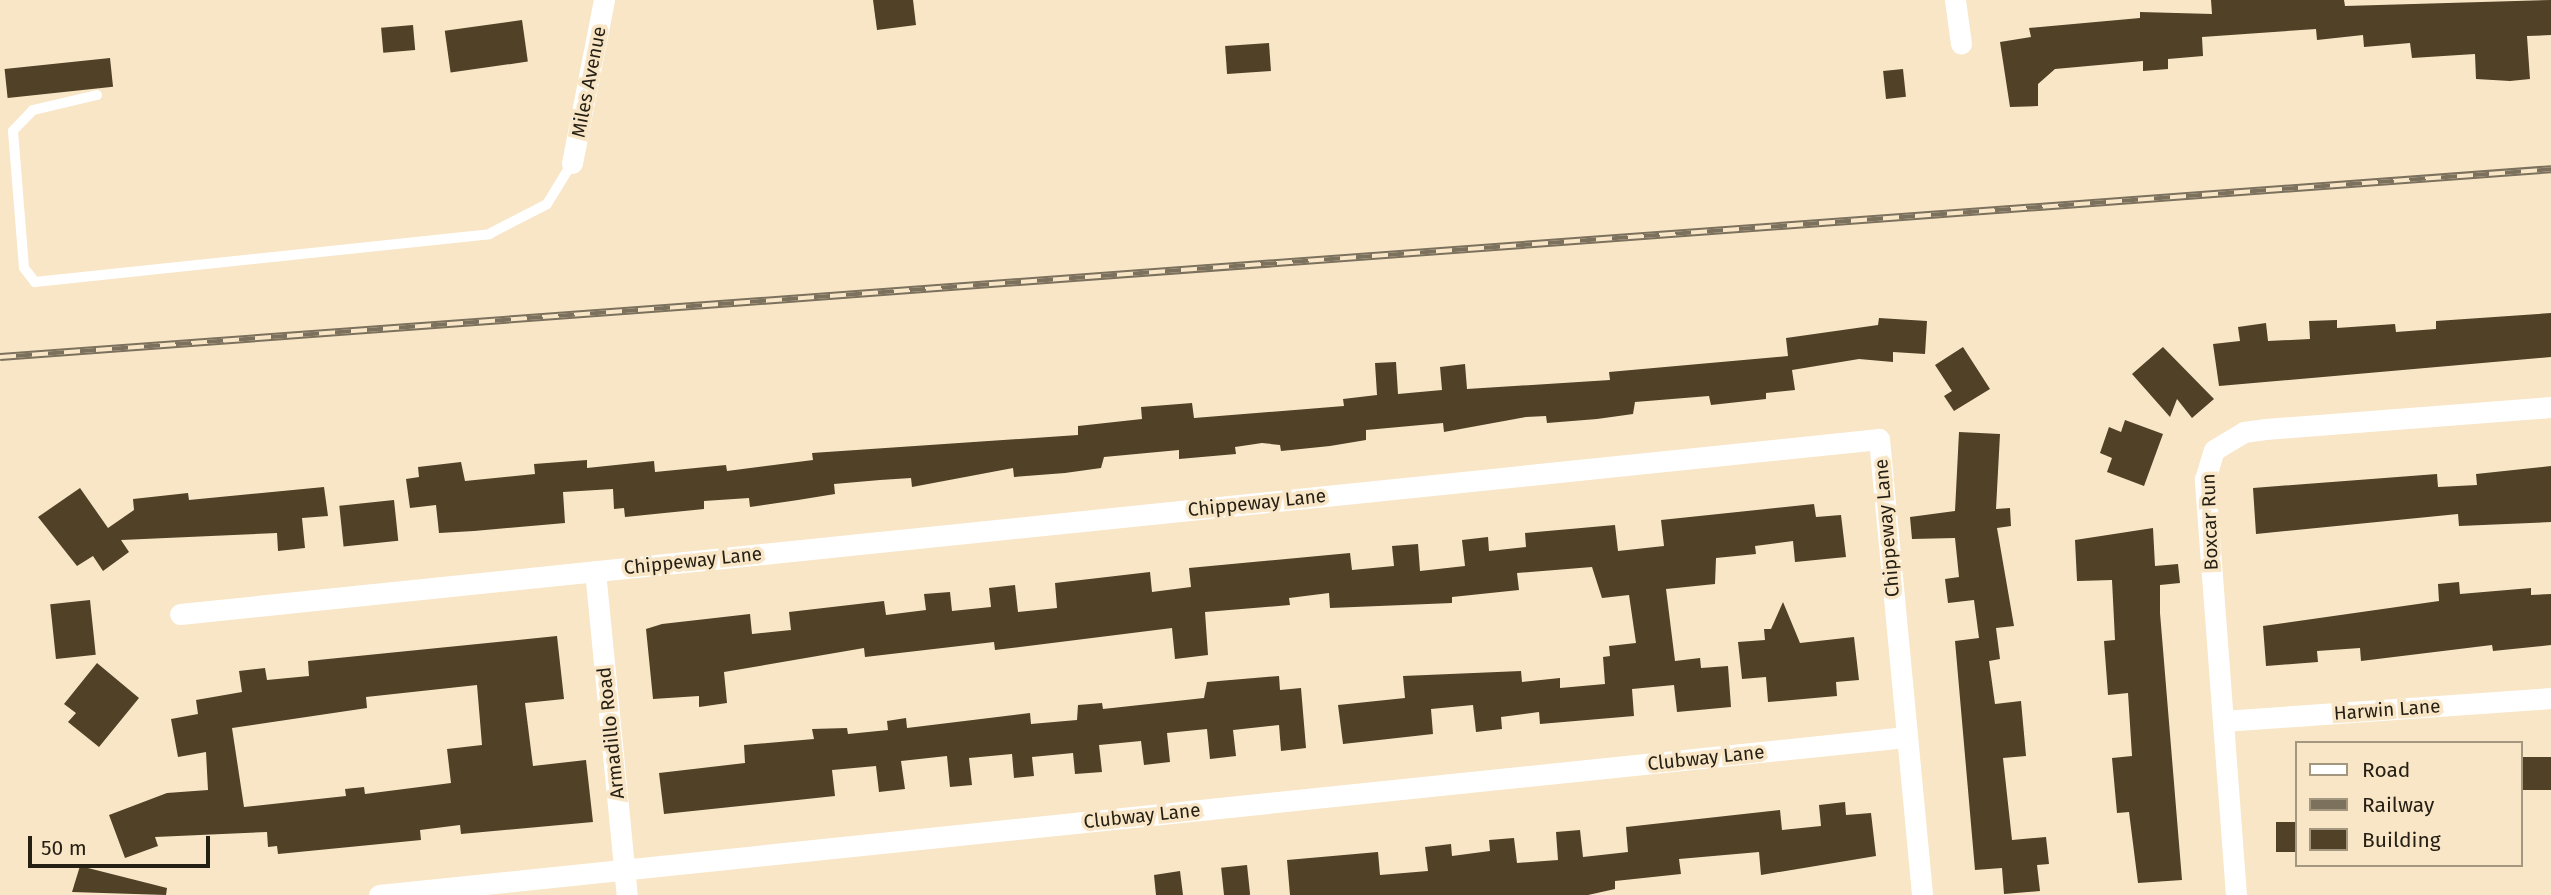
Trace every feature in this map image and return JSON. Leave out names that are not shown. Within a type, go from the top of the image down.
[{"type":"street","name":"Miles Avenue","points":[[572,163],[604,0]]},
{"type":"street","points":[[1955,0],[1961,44]]},
{"type":"street","name":"Boxcar Run","points":[[2236,895],[2205,479],[2214,450],[2244,432],[2265,429],[2551,407]]},
{"type":"street","name":"Chippeway Lane","points":[[180,614],[1879,439],[1922,895]]},
{"type":"street","name":"Armadillo Road","points":[[595,571],[627,895]]},
{"type":"street","name":"Harwin Lane","points":[[2223,721],[2551,698]]},
{"type":"street","name":"Clubway Lane","points":[[379,895],[1906,737]]},
{"type":"lane","points":[[97,95],[33,110],[13,131],[24,268],[35,282],[489,234],[547,204],[572,163]]},
{"type":"building","points":[[873,0],[913,0],[916,25],[877,30]]},
{"type":"building","points":[[2211,0],[2344,0],[2345,6],[2551,0],[2551,35],[2527,36],[2530,79],[2510,81],[2476,79],[2475,54],[2412,58],[2410,43],[2364,47],[2363,35],[2317,40],[2316,29],[2202,37],[2203,56],[2168,59],[2168,69],[2143,71],[2143,61],[2055,69],[2038,84],[2038,106],[2010,107],[2000,42],[2031,37],[2029,28],[2140,18],[2140,12],[2212,14]]},
{"type":"building","points":[[522,20],[528,62],[451,72],[445,31]]},
{"type":"building","points":[[413,25],[415,50],[383,53],[381,28]]},
{"type":"building","points":[[1269,43],[1271,71],[1227,74],[1225,46]]},
{"type":"building","points":[[110,58],[113,87],[8,98],[5,69]]},
{"type":"building","points":[[1903,69],[1906,97],[1886,99],[1883,71]]},
{"type":"building","points":[[2551,313],[2551,357],[2219,386],[2213,344],[2240,341],[2238,327],[2266,323],[2268,341],[2310,339],[2309,321],[2337,320],[2337,328],[2395,324],[2396,332],[2436,329],[2436,321]]},
{"type":"building","points":[[1879,318],[1927,321],[1925,354],[1893,352],[1893,362],[1859,359],[1792,370],[1795,390],[1766,393],[1766,399],[1711,405],[1709,396],[1635,402],[1633,414],[1597,419],[1547,423],[1546,416],[1526,417],[1444,432],[1443,423],[1366,430],[1366,440],[1330,446],[1281,451],[1280,445],[1262,443],[1235,447],[1236,454],[1179,459],[1179,450],[1104,457],[1101,468],[1014,477],[1013,468],[912,487],[911,478],[834,484],[835,494],[798,500],[750,507],[749,498],[704,501],[704,509],[625,517],[624,508],[614,509],[613,489],[563,492],[565,523],[439,533],[436,505],[410,508],[406,479],[419,477],[418,467],[461,462],[465,481],[535,474],[534,464],[587,460],[587,468],[654,461],[655,472],[726,465],[727,471],[813,460],[812,453],[1078,435],[1078,426],[1142,419],[1141,407],[1192,403],[1194,418],[1344,406],[1343,399],[1377,395],[1375,363],[1396,362],[1398,394],[1442,390],[1440,367],[1465,364],[1467,389],[1610,380],[1609,372],[1788,356],[1786,338],[1878,325]]},
{"type":"building","points":[[1963,347],[1990,389],[1954,411],[1944,396],[1952,391],[1935,365]]},
{"type":"building","points":[[2163,347],[2214,399],[2192,418],[2177,399],[2170,417],[2132,374]]},
{"type":"building","points":[[2125,420],[2163,434],[2144,486],[2107,472],[2112,458],[2100,453],[2109,427],[2121,432]]},
{"type":"building","points":[[1959,432],[2000,434],[1996,509],[2010,508],[2011,526],[1997,528],[2014,626],[1996,628],[2000,659],[1989,661],[1995,704],[2021,701],[2026,756],[2003,758],[2012,840],[2046,837],[2049,864],[2037,865],[2040,891],[2004,894],[2002,868],[1975,870],[1955,641],[1979,638],[1974,600],[1948,603],[1945,579],[1959,577],[1955,538],[1912,539],[1910,517],[1955,511]]},
{"type":"building","points":[[2551,466],[2551,522],[2459,526],[2458,514],[2256,534],[2253,488],[2437,474],[2438,487],[2477,485],[2476,474]]},
{"type":"building","points":[[324,487],[328,516],[302,518],[305,548],[278,551],[277,533],[121,540],[129,552],[103,571],[93,556],[77,566],[38,517],[80,488],[108,528],[134,510],[133,499],[188,493],[189,500]]},
{"type":"building","points":[[394,500],[398,541],[344,547],[339,506]]},
{"type":"building","points":[[1814,504],[1816,517],[1841,515],[1846,557],[1795,562],[1793,541],[1755,546],[1756,554],[1716,558],[1715,584],[1666,589],[1675,661],[1700,658],[1701,668],[1728,666],[1731,707],[1677,712],[1674,685],[1632,689],[1634,716],[1540,724],[1539,712],[1501,717],[1502,729],[1476,732],[1473,705],[1431,709],[1433,734],[1343,744],[1338,705],[1405,698],[1403,676],[1521,671],[1522,682],[1560,678],[1560,688],[1605,684],[1603,657],[1610,656],[1609,646],[1636,643],[1629,595],[1602,598],[1592,567],[1517,573],[1519,590],[1452,597],[1452,603],[1330,608],[1329,593],[1289,598],[1290,605],[1205,612],[1208,655],[1175,659],[1172,628],[995,650],[994,642],[865,657],[864,648],[724,672],[727,703],[699,707],[699,696],[653,699],[646,629],[662,624],[750,614],[752,634],[791,630],[789,612],[884,601],[886,615],[926,610],[924,594],[950,592],[952,611],[991,607],[989,588],[1015,585],[1018,612],[1057,608],[1055,583],[1150,572],[1152,592],[1191,587],[1189,568],[1350,553],[1352,570],[1394,566],[1392,546],[1418,544],[1420,571],[1465,566],[1462,540],[1488,537],[1489,551],[1526,547],[1525,533],[1615,525],[1618,551],[1664,546],[1661,520]]},
{"type":"building","points":[[2153,528],[2155,566],[2178,564],[2180,583],[2160,585],[2160,613],[2182,880],[2138,883],[2129,812],[2117,813],[2112,758],[2132,756],[2128,693],[2108,695],[2104,641],[2115,640],[2112,580],[2077,581],[2075,540]]},
{"type":"building","points":[[2459,582],[2460,594],[2531,588],[2531,595],[2551,594],[2551,645],[2493,651],[2492,645],[2361,661],[2360,648],[2317,651],[2318,662],[2266,666],[2263,626],[2439,601],[2438,584]]},
{"type":"building","points":[[90,600],[96,655],[56,659],[50,604]]},
{"type":"building","points":[[1783,602],[1800,643],[1854,637],[1859,680],[1836,682],[1837,696],[1768,702],[1766,677],[1742,679],[1738,642],[1765,640],[1764,629],[1771,629]]},
{"type":"building","points":[[557,636],[564,699],[525,703],[533,766],[586,760],[593,822],[461,834],[460,825],[420,830],[421,840],[278,854],[277,846],[268,847],[267,832],[155,837],[158,846],[125,858],[109,815],[167,793],[208,790],[206,752],[178,757],[171,719],[198,714],[196,700],[242,692],[239,671],[265,668],[267,680],[309,676],[308,661]],"holes":[[[477,685],[482,745],[447,749],[451,783],[365,794],[364,787],[345,789],[346,796],[244,807],[232,728],[367,708],[366,697]]]},
{"type":"building","points":[[97,663],[139,698],[99,747],[68,722],[76,713],[64,704]]},
{"type":"building","points":[[1279,676],[1280,690],[1301,688],[1306,748],[1281,751],[1279,725],[1233,730],[1236,756],[1210,759],[1207,729],[1167,733],[1170,762],[1144,765],[1141,741],[1099,745],[1102,772],[1075,774],[1073,753],[1032,757],[1034,776],[1014,778],[1012,754],[969,758],[972,785],[950,787],[947,756],[901,761],[905,789],[879,792],[876,766],[832,770],[835,796],[664,814],[659,773],[745,763],[744,745],[814,739],[812,729],[847,728],[848,734],[888,730],[887,721],[906,718],[907,728],[1030,713],[1031,724],[1077,720],[1078,705],[1102,703],[1103,709],[1204,698],[1207,682]]},
{"type":"building","points":[[2523,757],[2551,757],[2551,790],[2523,790]]},
{"type":"building","points":[[1845,802],[1846,815],[1871,813],[1876,856],[1761,875],[1759,852],[1679,859],[1681,874],[1615,881],[1615,889],[1588,895],[1290,895],[1287,860],[1378,852],[1380,875],[1428,871],[1425,847],[1451,844],[1452,856],[1490,851],[1489,840],[1514,838],[1517,863],[1558,860],[1556,832],[1580,830],[1583,857],[1628,852],[1626,827],[1780,810],[1782,830],[1821,826],[1819,805]]},
{"type":"building","points":[[2276,822],[2296,822],[2296,852],[2276,852]]},
{"type":"building","points":[[1247,865],[1250,895],[1224,895],[1221,868]]},
{"type":"building","points":[[80,866],[167,888],[166,895],[72,892]]},
{"type":"building","points":[[1180,871],[1183,895],[1156,895],[1154,875]]},
{"type":"railway","points":[[0,357],[2551,169]]}]
